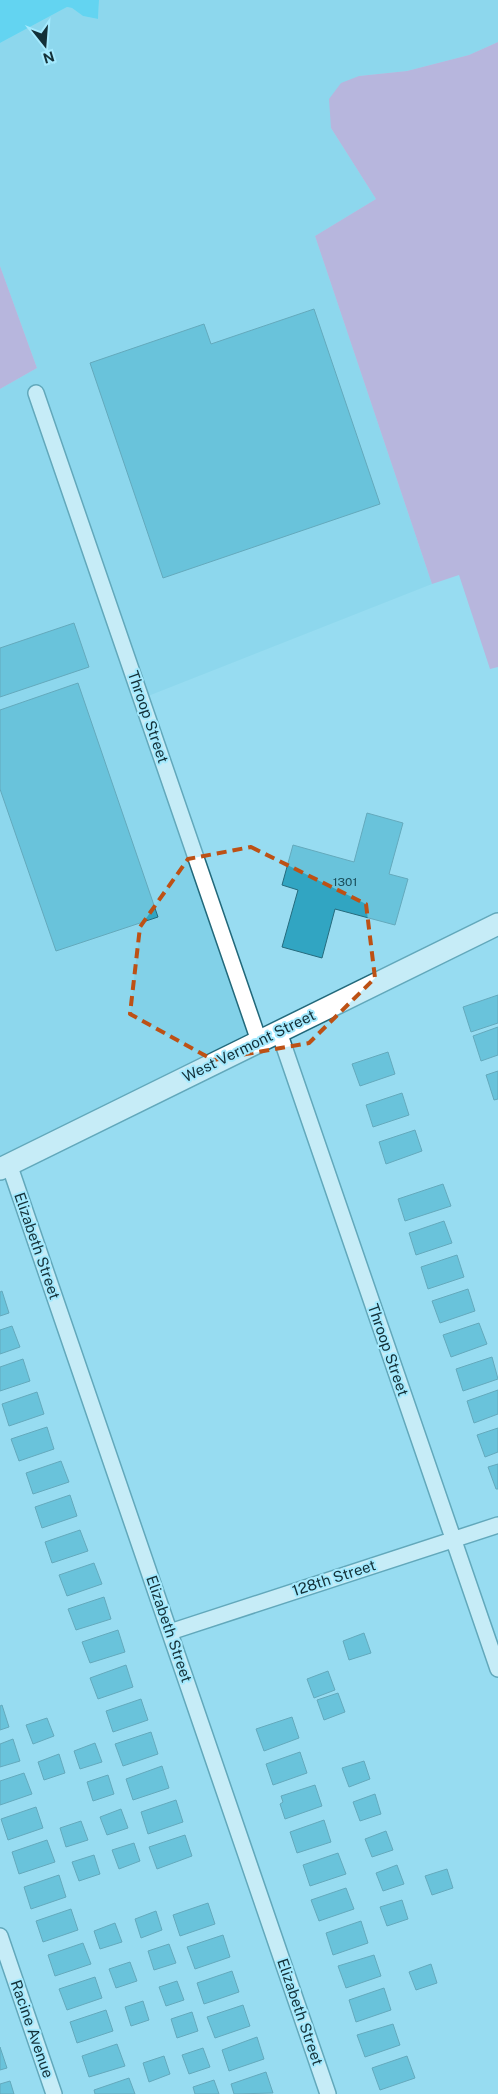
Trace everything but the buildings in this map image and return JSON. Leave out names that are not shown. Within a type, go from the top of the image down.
[{"type":"street","name":"Throop Street","points":[[36,394],[259,1041]]},
{"type":"street","name":"West Vermont Street","points":[[5,1166],[498,924]]},
{"type":"street","name":"Throop Street","points":[[279,1032],[498,1669]]},
{"type":"street","name":"Elizabeth Street","points":[[5,1166],[170,1632],[328,2094]]},
{"type":"street","name":"128th Street","points":[[170,1632],[498,1524]]},
{"type":"street","name":"Racine Avenue","points":[[0,1936],[54,2094]]},
{"type":"highlighted area","points":[[251,847],[366,904],[375,978],[309,1043],[213,1060],[130,1014],[140,927],[188,859]]},
{"type":"shaded area","points":[[0,0],[99,0],[98,19],[83,16],[72,8],[67,7],[0,43]]},
{"type":"shaded area","points":[[99,0],[498,0],[498,42],[469,55],[407,71],[359,76],[331,128],[376,199],[315,236],[432,584],[138,700],[252,1046],[0,1172],[0,389],[37,368],[0,266],[0,43],[67,7],[72,8],[83,16],[98,19]]},
{"type":"shaded area","points":[[498,42],[498,667],[490,669],[459,575],[432,584],[315,236],[376,199],[331,128],[329,99],[341,83],[359,76],[407,71],[469,55]]},
{"type":"shaded area","points":[[0,266],[37,368],[0,389]]}]
